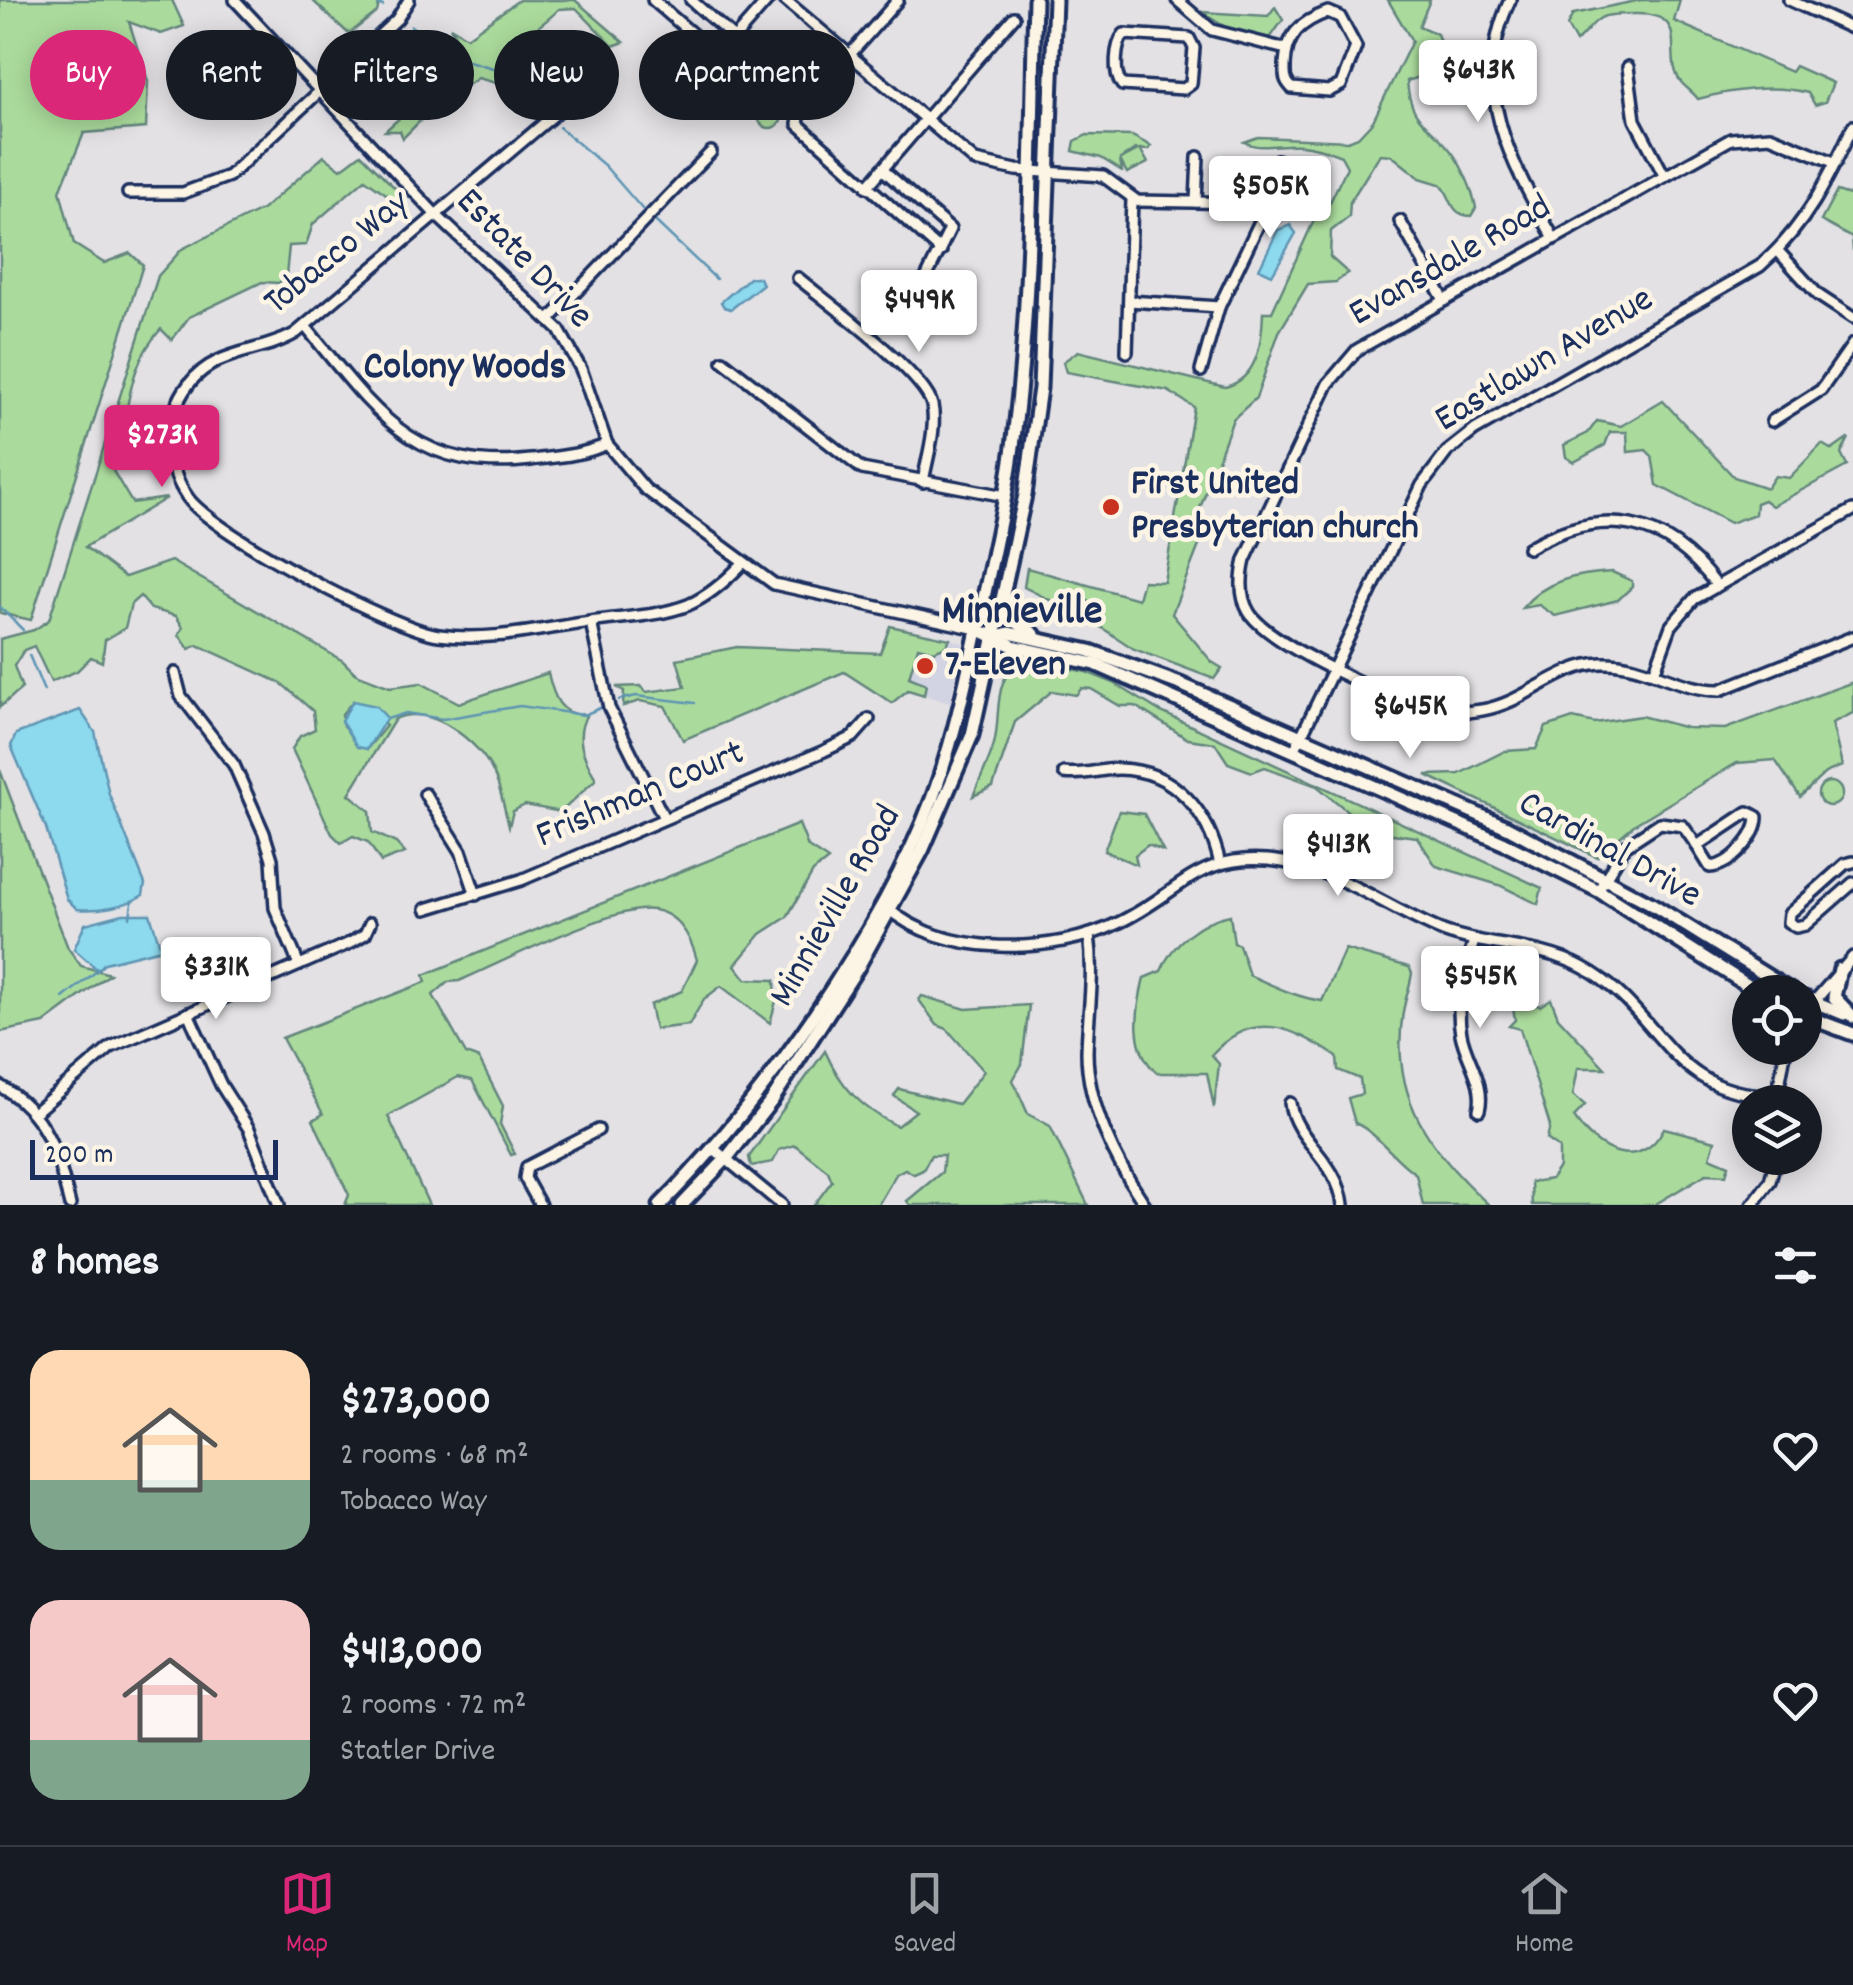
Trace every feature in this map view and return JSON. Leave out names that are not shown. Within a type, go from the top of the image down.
[{"type":"main road","name":"Minnieville Road","points":[[660,1205],[714,1149],[782,1060],[886,907],[932,799],[977,629],[1006,496],[1020,378],[1035,0]]},
{"type":"main road","name":"Minnieville Road","points":[[682,1205],[726,1159],[794,1067],[886,907],[964,757],[1009,576],[1042,369],[1055,0]]},
{"type":"main road","points":[[1009,576],[1012,619],[1024,630],[1065,644]]},
{"type":"main road","name":"Cardinal Drive","points":[[977,629],[1013,646],[1096,664],[1296,749],[1598,890],[1732,975]]},
{"type":"main road","name":"Cardinal Drive","points":[[996,636],[1010,633],[1065,644],[1165,678],[1302,735],[1605,877],[1765,975]]},
{"type":"main road","points":[[1840,969],[1834,997],[1853,1017]]},
{"type":"main road","points":[[1822,1010],[1853,1017]]},
{"type":"main road","points":[[1822,1016],[1853,1034]]},
{"type":"street","name":"Estate Drive","points":[[235,0],[317,86]]},
{"type":"street","points":[[386,30],[408,0]]},
{"type":"street","points":[[653,0],[688,30]]},
{"type":"street","points":[[691,0],[725,30]]},
{"type":"street","points":[[741,30],[768,0]]},
{"type":"street","points":[[786,0],[820,30]]},
{"type":"street","points":[[855,50],[898,0]]},
{"type":"street","points":[[1177,0],[1200,23],[1286,49]]},
{"type":"street","points":[[1510,0],[1493,56],[1496,121],[1508,156],[1554,238]]},
{"type":"street","points":[[1789,0],[1853,29]]},
{"type":"street","points":[[1328,12],[1340,17],[1356,50],[1341,85],[1328,91],[1288,86],[1286,49],[1296,29],[1328,12]]},
{"type":"street","points":[[867,186],[1014,17]]},
{"type":"street","points":[[1189,38],[1200,23]]},
{"type":"street","points":[[1124,34],[1189,38],[1194,48],[1193,80],[1186,88],[1126,87],[1118,82],[1118,42],[1124,34]]},
{"type":"street","points":[[855,60],[975,161],[1030,171],[1106,176],[1132,199],[1249,203],[1265,211]]},
{"type":"street","points":[[1628,68],[1635,120],[1664,175]]},
{"type":"street","points":[[128,193],[183,193],[228,176],[317,96]]},
{"type":"street","name":"Estate Drive","points":[[349,120],[436,215],[549,320],[574,352],[607,444],[645,490],[742,564],[792,591],[977,629]]},
{"type":"street","name":"Tobacco Way","points":[[548,120],[305,326],[275,344],[220,358],[200,372],[183,392],[173,416],[170,443],[178,480],[192,502],[212,521],[367,610],[408,628],[440,635],[488,636],[690,604],[716,589],[742,564]]},
{"type":"street","points":[[799,120],[798,124],[941,251]]},
{"type":"street","name":"Eastlawn Avenue","points":[[1296,749],[1422,486],[1447,452],[1490,420],[1742,278],[1778,251],[1814,207],[1853,126]]},
{"type":"street","name":"Evansdale Road","points":[[1836,163],[1783,139],[1749,135],[1721,143],[1357,350],[1340,365],[1245,560],[1243,601],[1257,623],[1276,640],[1416,705],[1463,712],[1512,701],[1588,664],[1614,663],[1699,689],[1720,690],[1853,638]]},
{"type":"street","points":[[549,320],[711,152]]},
{"type":"street","points":[[1196,202],[1198,157]]},
{"type":"street","points":[[1201,371],[1219,306],[1274,198],[1277,160]]},
{"type":"street","points":[[882,168],[947,224],[950,235],[926,278]]},
{"type":"street","points":[[1127,352],[1132,199]]},
{"type":"street","points":[[1400,221],[1444,300]]},
{"type":"street","points":[[1778,251],[1818,295],[1853,318]]},
{"type":"street","points":[[798,278],[910,372],[928,394],[933,420],[923,482]]},
{"type":"street","points":[[1129,301],[1219,306]]},
{"type":"street","points":[[305,326],[376,411],[406,437],[438,454],[470,462],[512,462],[607,444]]},
{"type":"street","points":[[1772,421],[1821,390],[1853,344]]},
{"type":"street","points":[[723,361],[854,464],[872,472],[1006,496]]},
{"type":"street","points":[[1654,673],[1677,616],[1717,586],[1853,510]]},
{"type":"street","points":[[1528,548],[1580,524],[1623,523],[1653,531],[1678,545],[1717,586]]},
{"type":"street","points":[[591,622],[609,708],[664,818]]},
{"type":"street","points":[[176,673],[181,696],[234,765],[264,832],[272,859],[275,908],[299,965]]},
{"type":"street","name":"Frishman Court","points":[[426,910],[476,895],[838,744],[860,731],[869,719]]},
{"type":"street","points":[[1064,773],[1135,770],[1174,786],[1204,816],[1220,864]]},
{"type":"street","points":[[425,794],[461,850],[476,895]]},
{"type":"street","points":[[1598,890],[1625,846],[1660,822],[1683,826],[1708,866],[1717,868],[1734,856],[1756,828],[1757,817],[1748,812],[1696,846]]},
{"type":"street","points":[[886,907],[941,936],[983,944],[1088,935],[1130,918],[1185,878],[1220,864],[1265,860],[1310,868],[1356,886],[1420,921],[1474,940],[1545,953],[1578,965],[1617,992],[1694,1074],[1732,1091]]},
{"type":"street","points":[[1853,862],[1789,914],[1788,922],[1796,928],[1805,925],[1853,883]]},
{"type":"street","points":[[35,1112],[111,1047],[361,937],[370,922]]},
{"type":"street","points":[[1088,935],[1094,976],[1087,1050],[1089,1082],[1099,1116],[1145,1205]]},
{"type":"street","points":[[1474,940],[1458,1008],[1462,1039],[1480,1089],[1479,1110]]},
{"type":"street","points":[[1822,990],[1853,957]]},
{"type":"street","points":[[188,1013],[220,1086],[249,1129],[279,1205]]},
{"type":"street","points":[[0,1086],[35,1112],[52,1138],[70,1205]]},
{"type":"street","points":[[1290,1103],[1296,1124],[1334,1172],[1343,1205]]},
{"type":"street","points":[[540,1205],[526,1178],[527,1166],[598,1130]]},
{"type":"street","points":[[714,1149],[782,1205]]},
{"type":"street","points":[[1752,1205],[1772,1175]]},
{"type":"shaded area","points":[[950,639],[963,643],[950,703],[924,695],[926,684],[909,678],[918,647],[946,646]]},
{"type":"green space","points":[[0,0],[172,0],[184,26],[161,34],[129,22],[132,30],[30,30],[30,120],[146,120],[146,75],[148,81],[146,128],[84,133],[60,191],[74,244],[104,263],[130,253],[143,265],[31,620],[0,613]]},
{"type":"green space","points":[[312,0],[380,0],[377,12],[354,30],[345,30]]},
{"type":"green space","points":[[519,0],[575,0],[610,30],[597,30],[576,8],[559,9],[534,30],[494,30],[494,82],[478,78],[474,81],[474,32]]},
{"type":"green space","points":[[1388,0],[1430,0],[1419,26],[1437,34],[1445,55],[1430,51],[1417,78],[1407,81],[1409,95],[1422,122],[1459,163],[1476,208],[1471,216],[1458,212],[1440,184],[1420,178],[1391,155],[1380,154],[1350,202],[1349,217],[1331,231],[1330,257],[1348,273],[1336,282],[1308,284],[1279,332],[1256,398],[1233,419],[1196,519],[1207,525],[1172,614],[1212,662],[1222,668],[1214,679],[1134,649],[1084,616],[1090,602],[1066,591],[1060,605],[1024,587],[1027,568],[1138,599],[1143,581],[1164,582],[1194,407],[1168,391],[1066,372],[1063,362],[1078,351],[1225,387],[1245,376],[1256,358],[1263,312],[1272,312],[1315,218],[1330,202],[1347,167],[1341,156],[1316,148],[1244,142],[1258,137],[1348,141],[1358,137],[1373,121],[1412,41]]},
{"type":"green space","points":[[1641,0],[1680,0],[1674,21],[1791,72],[1795,66],[1833,83],[1825,102],[1815,105],[1808,93],[1781,89],[1738,91],[1698,99],[1676,72],[1670,28],[1653,16],[1606,16],[1576,42],[1567,26],[1573,14]]},
{"type":"green space","points":[[1275,7],[1283,20],[1270,38],[1227,28],[1201,12],[1268,16]]},
{"type":"green space","points":[[397,120],[421,120],[403,138],[400,131],[385,131]]},
{"type":"green space","points":[[759,120],[781,120],[770,128]]},
{"type":"green space","points":[[1087,135],[1132,136],[1151,146],[1148,150],[1140,149],[1148,163],[1127,173],[1120,160],[1122,171],[1101,158],[1073,151],[1075,141]]},
{"type":"green space","points":[[361,154],[404,197],[396,201],[365,179],[313,224],[306,245],[289,246],[286,276],[279,283],[262,282],[189,317],[172,340],[161,329],[137,368],[120,442],[147,446],[118,460],[113,471],[132,503],[167,498],[85,547],[125,577],[171,561],[343,661],[356,674],[390,687],[421,683],[459,703],[548,673],[555,697],[564,709],[587,714],[581,731],[582,747],[596,779],[561,812],[525,805],[513,811],[509,826],[493,772],[477,749],[438,720],[408,715],[395,719],[349,794],[370,811],[372,832],[396,843],[405,853],[381,862],[368,842],[353,836],[341,843],[332,834],[292,749],[300,736],[315,729],[313,711],[281,683],[198,645],[189,649],[179,635],[183,627],[176,616],[151,609],[140,596],[131,604],[125,628],[105,640],[102,662],[91,657],[77,671],[51,682],[34,646],[24,650],[14,666],[22,688],[0,707],[0,639],[34,630],[49,620],[158,276],[182,249],[263,209],[324,156],[341,169]],"holes":[[[353,701],[386,726],[367,749],[343,726],[342,714]]]},
{"type":"green space","points":[[1837,191],[1853,196],[1853,251],[1852,238],[1821,221]]},
{"type":"green space","points":[[1663,401],[1734,477],[1767,488],[1775,476],[1789,478],[1822,444],[1832,450],[1849,438],[1841,454],[1847,466],[1772,506],[1764,500],[1756,503],[1755,514],[1730,523],[1657,485],[1652,456],[1646,450],[1628,452],[1627,432],[1610,432],[1605,445],[1574,462],[1566,457],[1564,445],[1588,433],[1597,421],[1621,426]]},
{"type":"green space","points":[[1612,572],[1632,581],[1632,587],[1618,600],[1555,616],[1539,605],[1522,608],[1541,591],[1562,580]]},
{"type":"green space","points":[[890,626],[950,639],[946,646],[934,651],[918,647],[909,677],[926,684],[924,695],[908,690],[892,703],[844,672],[683,740],[665,706],[640,701],[623,706],[624,691],[616,687],[641,686],[646,692],[685,687],[677,659],[737,647],[880,653]]},
{"type":"green space","points":[[1026,659],[1086,672],[1114,683],[1161,712],[1542,888],[1538,904],[1499,885],[1436,866],[1417,837],[1384,833],[1357,819],[1317,786],[1265,767],[1252,772],[1228,763],[1215,743],[1188,739],[1135,706],[1120,706],[1091,689],[1082,688],[1076,695],[1052,691],[1015,722],[993,787],[973,796],[994,744],[1002,685],[1015,666]]},
{"type":"green space","points":[[1853,682],[1853,713],[1832,723],[1842,766],[1825,773],[1800,797],[1775,760],[1737,763],[1635,824],[1597,857],[1426,775],[1459,774],[1505,751],[1536,749],[1546,727],[1573,718],[1595,723],[1641,716],[1687,728],[1725,729]]},
{"type":"green space","points":[[0,770],[68,948],[81,966],[110,974],[44,1023],[0,1032]]},
{"type":"green space","points":[[1830,782],[1842,794],[1830,806],[1818,794]]},
{"type":"green space","points":[[1119,811],[1144,814],[1163,851],[1148,845],[1135,855],[1137,865],[1104,851]]},
{"type":"green space","points":[[799,824],[808,847],[828,860],[813,872],[787,917],[761,934],[735,965],[746,979],[775,980],[776,1001],[770,1023],[721,986],[704,999],[689,1025],[655,1029],[650,1005],[682,991],[697,960],[683,928],[670,916],[654,910],[636,910],[586,925],[459,981],[448,982],[433,995],[466,1054],[479,1059],[503,1106],[500,1124],[515,1154],[511,1155],[472,1080],[458,1077],[388,1116],[429,1205],[345,1205],[349,1195],[313,1120],[323,1114],[282,1038],[426,982],[424,975]]},
{"type":"green space","points":[[1230,915],[1234,943],[1239,945],[1249,975],[1303,997],[1322,1001],[1345,949],[1409,967],[1412,973],[1400,1043],[1409,1096],[1433,1143],[1489,1205],[1423,1205],[1416,1174],[1355,1123],[1348,1098],[1362,1094],[1360,1079],[1338,1070],[1337,1057],[1304,1037],[1273,1027],[1257,1027],[1227,1040],[1211,1055],[1219,1064],[1214,1108],[1207,1073],[1157,1073],[1148,1063],[1137,1029],[1144,978],[1161,971],[1172,951],[1189,934]]},
{"type":"green space","points":[[922,996],[966,1009],[1029,1005],[1022,1064],[1013,1080],[1028,1114],[1050,1126],[1088,1205],[910,1205],[907,1201],[942,1172],[944,1155],[931,1155],[923,1170],[914,1174],[905,1169],[896,1174],[878,1205],[814,1205],[832,1181],[828,1171],[795,1145],[779,1150],[773,1162],[751,1166],[749,1157],[825,1051],[854,1095],[897,1126],[916,1111],[894,1096],[899,1089],[958,1104],[984,1071],[947,1029],[937,1025],[919,1000]]},
{"type":"green space","points":[[1551,999],[1558,1017],[1605,1068],[1578,1068],[1573,1095],[1585,1105],[1574,1117],[1583,1129],[1606,1148],[1631,1154],[1654,1142],[1664,1128],[1715,1141],[1710,1157],[1729,1165],[1726,1175],[1706,1174],[1654,1205],[1532,1205],[1531,1182],[1551,1179],[1559,1167],[1559,1148],[1547,1139],[1550,1126],[1520,1029],[1509,1026],[1515,1020],[1512,1000],[1540,1006]]},
{"type":"water","points":[[1290,225],[1296,233],[1272,275],[1259,269],[1278,230]]},
{"type":"water","points":[[749,278],[759,278],[763,284],[731,309],[724,307],[721,302]]},
{"type":"water","points":[[353,701],[376,706],[387,718],[367,749],[357,747],[341,721]]},
{"type":"water","points":[[80,710],[95,732],[109,794],[145,884],[143,895],[102,909],[77,909],[67,899],[46,828],[11,746],[16,734]]},
{"type":"water","points":[[123,914],[150,914],[161,949],[105,963],[98,970],[74,949],[85,924]]},
{"type":"waterway","points":[[368,0],[383,6]]},
{"type":"waterway","points":[[411,26],[458,58],[494,69]]},
{"type":"waterway","points":[[559,127],[605,166],[643,210]]},
{"type":"waterway","points":[[655,221],[716,279]]},
{"type":"waterway","points":[[0,607],[23,630]]},
{"type":"waterway","points":[[29,655],[44,691]]},
{"type":"waterway","points":[[619,700],[636,696],[695,703]]},
{"type":"waterway","points":[[387,719],[406,713],[443,719],[520,706],[584,715],[600,708]]},
{"type":"waterway","points":[[130,917],[132,903]]},
{"type":"waterway","points":[[63,998],[98,970]]},
{"type":"place","name":"First United Presbyterian church","points":[[1111,507]]},
{"type":"place","name":"7-Eleven","points":[[925,666]]},
{"type":"district","name":"Colony Woods","points":[[465,369]]},
{"type":"district","name":"Minnieville","points":[[1022,614]]}]
